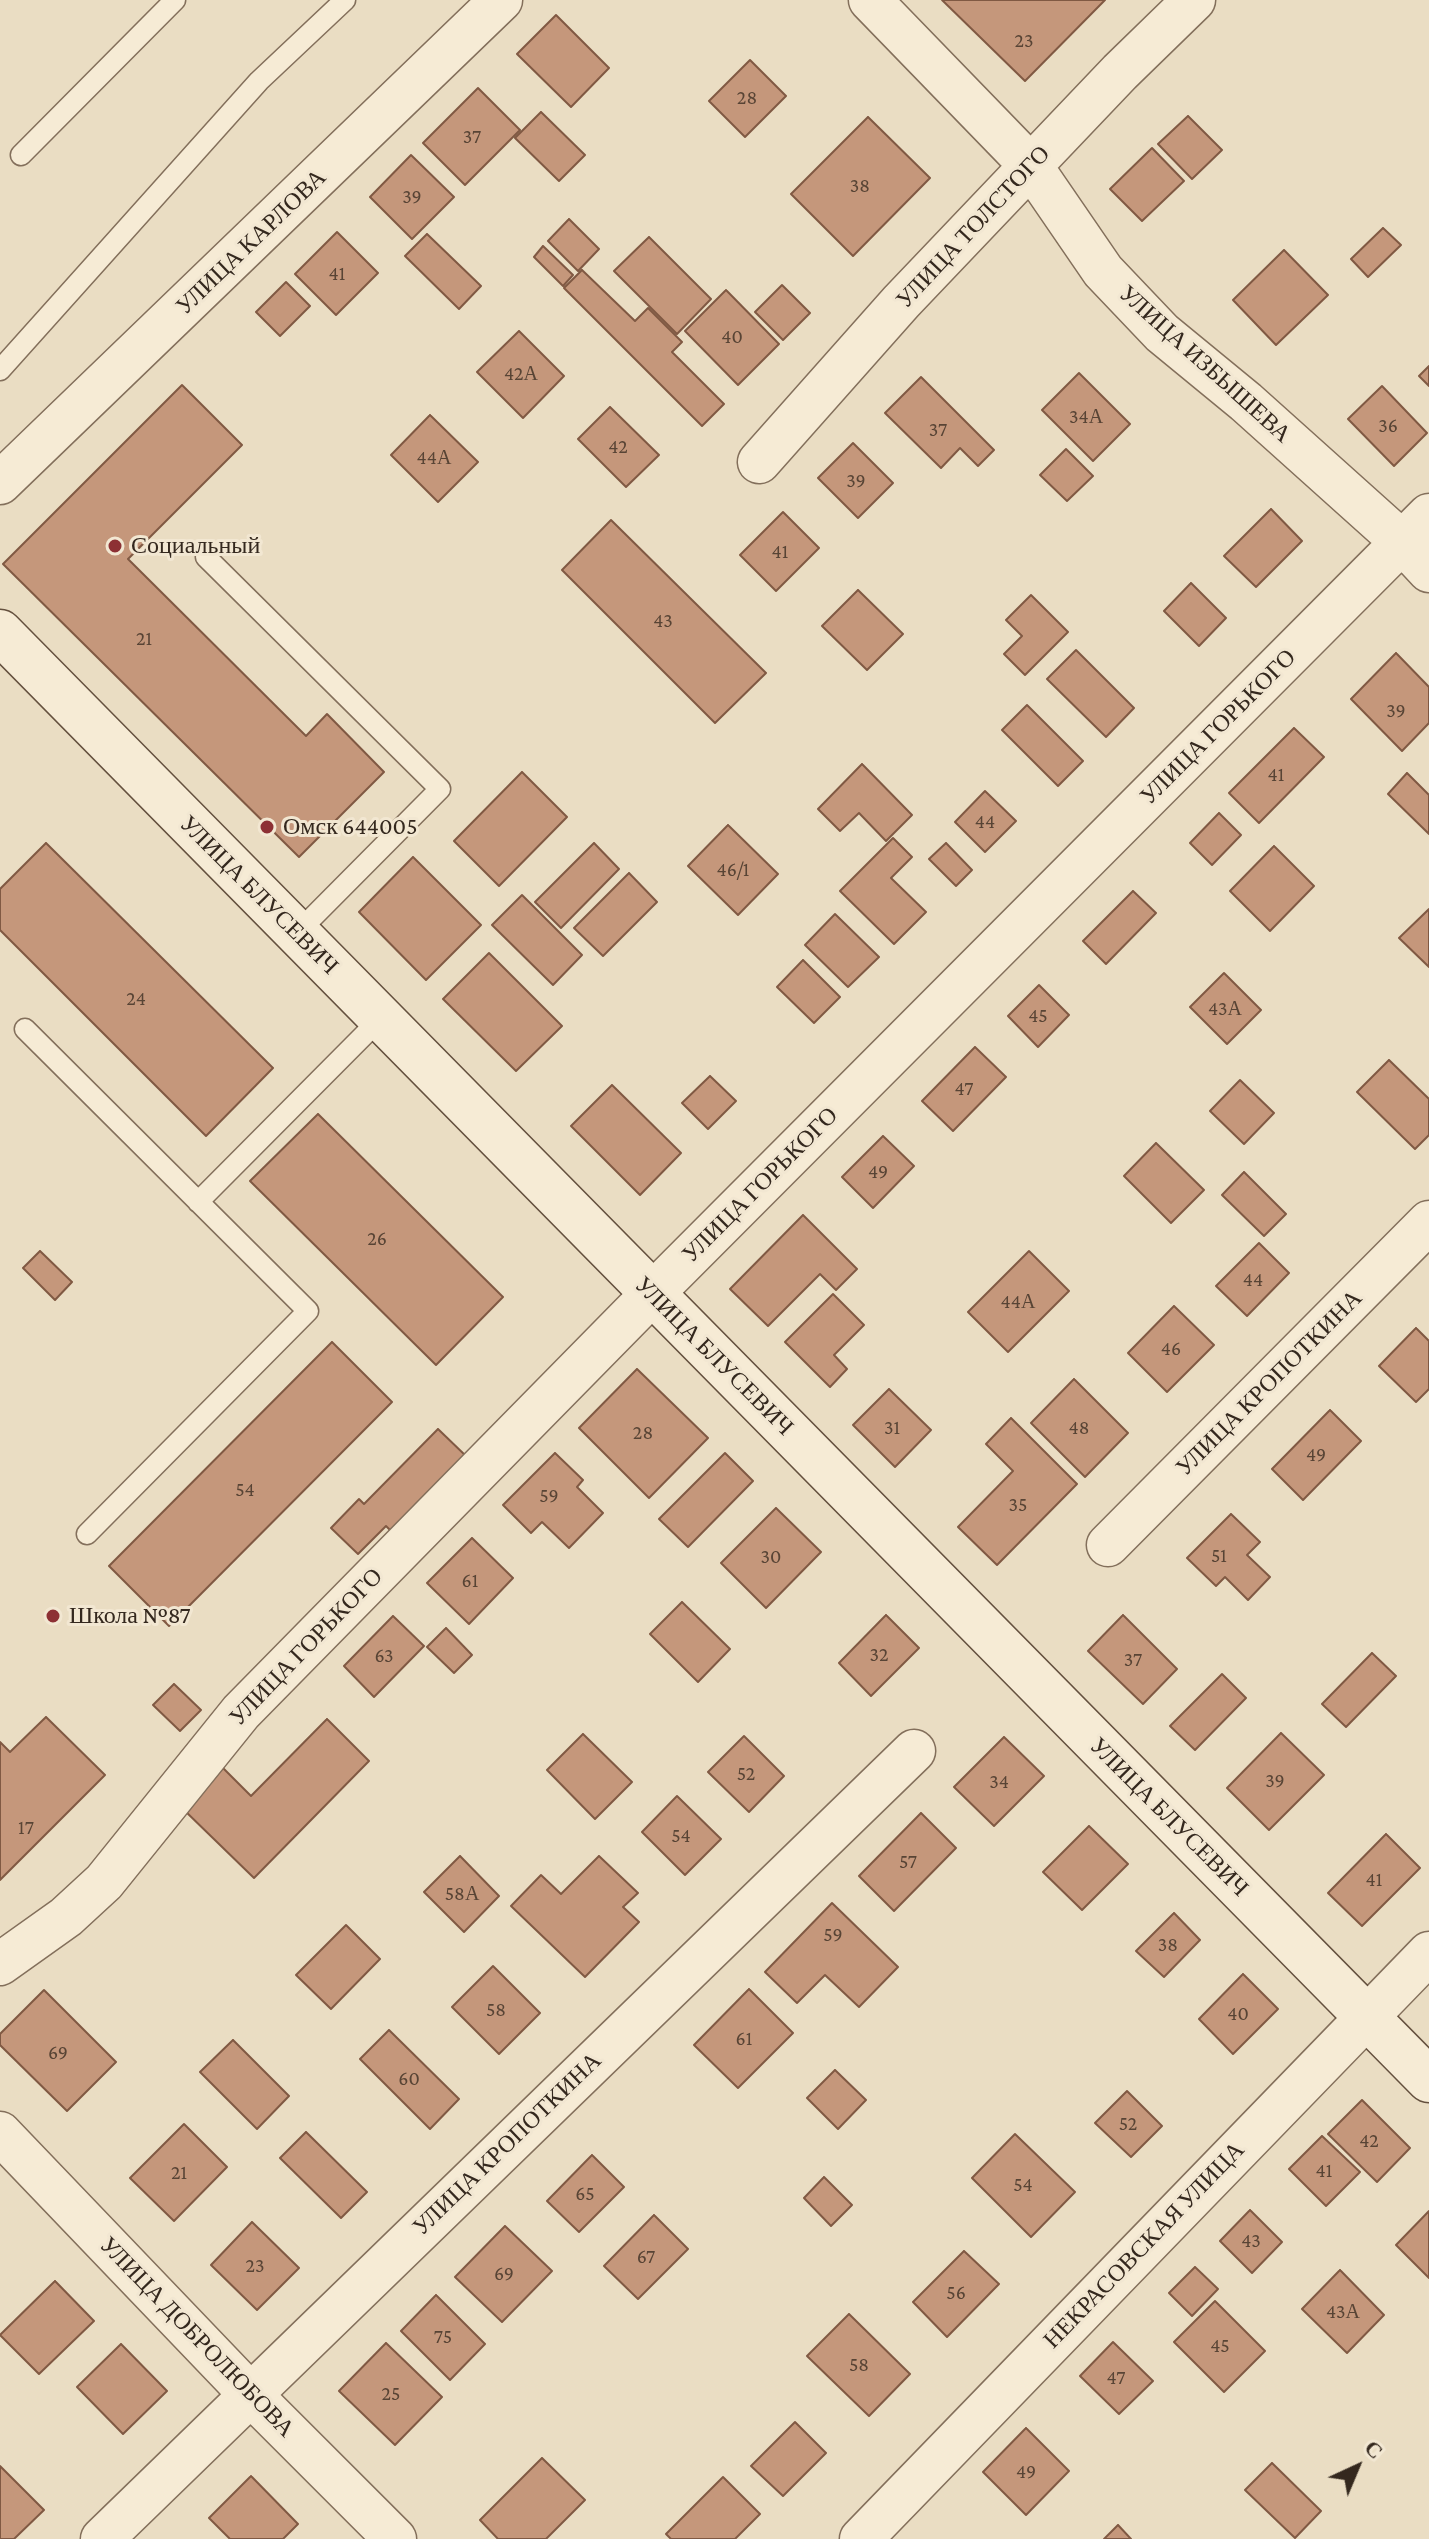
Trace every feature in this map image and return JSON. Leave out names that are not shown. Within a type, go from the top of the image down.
[{"type":"main road","name":"УЛИЦА БЛУСЕВИЧ","points":[[0,632],[1429,2080]]},
{"type":"street","name":"УЛИЦА КАРЛОВА","points":[[0,483],[501,0]]},
{"type":"street","name":"УЛИЦА ИЗБЫШЕВА","points":[[870,0],[1031,166],[1103,271],[1162,333],[1420,542]]},
{"type":"street","name":"УЛИЦА ТОЛСТОГО","points":[[759,462],[901,302],[1194,0]]},
{"type":"street","name":"УЛИЦА ГОРЬКОГО","points":[[0,1964],[66,1917],[104,1882],[241,1712],[653,1293],[1420,542]]},
{"type":"street","name":"УЛИЦА КРОПОТКИНА","points":[[1108,1545],[1429,1222]]},
{"type":"street","name":"УЛИЦА КРОПОТКИНА","points":[[102,2539],[249,2393],[914,1751]]},
{"type":"street","name":"НЕКРАСОВСКАЯ УЛИЦА","points":[[861,2539],[1429,1953]]},
{"type":"street","name":"УЛИЦА ДОБРОЛЮБОВА","points":[[0,2133],[249,2393],[395,2539]]},
{"type":"lane","points":[[21,155],[175,0]]},
{"type":"lane","points":[[0,370],[259,81],[345,0]]},
{"type":"lane","points":[[206,557],[440,789],[297,933]]},
{"type":"lane","points":[[198,1202],[381,1018]]},
{"type":"lane","points":[[25,1029],[308,1311],[87,1534]]},
{"type":"building","points":[[942,0],[1105,0],[1025,81]]},
{"type":"building","points":[[556,15],[609,68],[571,107],[517,54]]},
{"type":"building","points":[[750,60],[786,96],[745,137],[709,101]]},
{"type":"building","points":[[478,88],[520,130],[465,185],[423,143]]},
{"type":"building","points":[[541,112],[585,155],[559,181],[515,138]]},
{"type":"building","points":[[1188,116],[1222,150],[1192,179],[1158,144]]},
{"type":"building","points":[[868,117],[930,178],[853,256],[791,194]]},
{"type":"building","points":[[1152,148],[1184,181],[1142,221],[1110,189]]},
{"type":"building","points":[[411,155],[454,197],[412,239],[370,197]]},
{"type":"building","points":[[569,219],[599,249],[578,271],[548,241]]},
{"type":"building","points":[[1383,228],[1401,245],[1368,277],[1351,259]]},
{"type":"building","points":[[337,232],[378,273],[336,315],[295,274]]},
{"type":"building","points":[[427,234],[481,286],[459,309],[405,256]]},
{"type":"building","points":[[649,237],[711,299],[677,334],[614,271]]},
{"type":"building","points":[[543,246],[573,275],[563,286],[534,257]]},
{"type":"building","points":[[1284,250],[1328,295],[1276,345],[1233,300]]},
{"type":"building","points":[[582,270],[635,321],[648,308],[682,342],[672,352],[724,404],[702,426],[564,288]]},
{"type":"building","points":[[286,282],[310,306],[280,336],[256,312]]},
{"type":"building","points":[[782,285],[810,313],[783,340],[755,312]]},
{"type":"building","points":[[726,290],[779,344],[738,385],[685,331]]},
{"type":"building","points":[[519,331],[564,376],[523,418],[477,372]]},
{"type":"building","points":[[1429,366],[1429,386],[1419,376]]},
{"type":"building","points":[[1079,373],[1130,424],[1093,461],[1042,410]]},
{"type":"building","points":[[921,377],[994,450],[978,466],[960,448],[941,468],[885,413]]},
{"type":"building","points":[[182,385],[242,445],[128,559],[306,736],[327,714],[384,772],[299,857],[3,564]]},
{"type":"building","points":[[1382,386],[1427,433],[1394,466],[1348,419]]},
{"type":"building","points":[[610,407],[659,455],[626,487],[578,439]]},
{"type":"building","points":[[430,415],[478,462],[438,502],[391,455]]},
{"type":"building","points":[[853,443],[893,483],[858,518],[818,478]]},
{"type":"building","points":[[1066,449],[1093,476],[1067,501],[1040,475]]},
{"type":"building","points":[[1271,509],[1302,541],[1256,587],[1224,556]]},
{"type":"building","points":[[783,512],[819,548],[776,591],[740,555]]},
{"type":"building","points":[[611,520],[766,673],[715,723],[562,570]]},
{"type":"building","points":[[1191,583],[1226,618],[1199,646],[1164,611]]},
{"type":"building","points":[[858,590],[903,634],[867,670],[822,626]]},
{"type":"building","points":[[1031,595],[1068,632],[1025,675],[1004,654],[1022,636],[1006,620]]},
{"type":"building","points":[[1076,650],[1134,708],[1106,737],[1047,679]]},
{"type":"building","points":[[1396,653],[1429,687],[1429,723],[1402,751],[1351,699]]},
{"type":"building","points":[[1027,705],[1083,761],[1058,786],[1002,730]]},
{"type":"building","points":[[1294,728],[1324,757],[1259,823],[1229,793]]},
{"type":"building","points":[[862,764],[912,815],[886,841],[859,813],[840,831],[818,809]]},
{"type":"building","points":[[522,772],[567,817],[499,886],[454,841]]},
{"type":"building","points":[[1407,773],[1429,795],[1429,834],[1388,794]]},
{"type":"building","points":[[985,791],[1016,821],[985,852],[955,822]]},
{"type":"building","points":[[1219,813],[1241,835],[1212,865],[1190,843]]},
{"type":"building","points":[[728,825],[778,874],[738,915],[688,866]]},
{"type":"building","points":[[893,838],[912,857],[891,878],[926,912],[894,944],[840,891]]},
{"type":"building","points":[[46,843],[273,1068],[206,1136],[0,930],[0,889]]},
{"type":"building","points":[[594,843],[619,869],[561,928],[535,902]]},
{"type":"building","points":[[946,843],[972,870],[956,886],[929,859]]},
{"type":"building","points":[[1274,846],[1314,886],[1270,931],[1230,891]]},
{"type":"building","points":[[413,857],[481,925],[426,980],[359,912]]},
{"type":"building","points":[[629,873],[657,902],[603,956],[574,928]]},
{"type":"building","points":[[1133,891],[1156,913],[1106,964],[1083,941]]},
{"type":"building","points":[[522,895],[582,955],[553,985],[492,925]]},
{"type":"building","points":[[1429,909],[1429,967],[1399,938]]},
{"type":"building","points":[[835,914],[879,957],[848,987],[805,945]]},
{"type":"building","points":[[489,953],[562,1026],[516,1071],[443,999]]},
{"type":"building","points":[[803,960],[840,997],[814,1023],[777,987]]},
{"type":"building","points":[[1224,973],[1261,1010],[1227,1044],[1190,1007]]},
{"type":"building","points":[[1039,985],[1069,1015],[1038,1047],[1008,1016]]},
{"type":"building","points":[[975,1047],[1006,1077],[953,1131],[922,1101]]},
{"type":"building","points":[[1389,1060],[1429,1099],[1429,1135],[1415,1149],[1357,1092]]},
{"type":"building","points":[[710,1076],[736,1101],[708,1129],[682,1103]]},
{"type":"building","points":[[1240,1080],[1274,1113],[1244,1144],[1210,1111]]},
{"type":"building","points":[[612,1085],[681,1153],[640,1195],[571,1126]]},
{"type":"building","points":[[318,1114],[503,1297],[436,1365],[250,1181]]},
{"type":"building","points":[[883,1136],[914,1166],[873,1208],[842,1177]]},
{"type":"building","points":[[1156,1143],[1204,1190],[1171,1223],[1124,1176]]},
{"type":"building","points":[[1244,1172],[1286,1214],[1264,1236],[1222,1195]]},
{"type":"building","points":[[803,1215],[857,1269],[836,1290],[820,1274],[768,1326],[730,1289]]},
{"type":"building","points":[[1259,1243],[1289,1273],[1247,1316],[1216,1286]]},
{"type":"building","points":[[40,1251],[72,1282],[55,1300],[23,1268]]},
{"type":"building","points":[[1029,1251],[1069,1291],[1008,1352],[968,1312]]},
{"type":"building","points":[[833,1294],[864,1325],[834,1355],[847,1369],[830,1387],[785,1342]]},
{"type":"building","points":[[1174,1306],[1214,1345],[1167,1392],[1128,1353]]},
{"type":"building","points":[[1416,1328],[1429,1341],[1429,1389],[1416,1402],[1379,1366]]},
{"type":"building","points":[[332,1342],[392,1402],[169,1626],[109,1566]]},
{"type":"building","points":[[637,1369],[708,1438],[649,1498],[579,1428]]},
{"type":"building","points":[[1074,1379],[1128,1433],[1085,1477],[1031,1423]]},
{"type":"building","points":[[889,1389],[931,1430],[895,1467],[853,1425]]},
{"type":"building","points":[[1330,1410],[1361,1441],[1303,1500],[1272,1469]]},
{"type":"building","points":[[1011,1418],[1077,1484],[997,1565],[958,1527],[1013,1471],[986,1444]]},
{"type":"building","points":[[438,1429],[467,1457],[392,1532],[386,1526],[358,1554],[331,1528],[359,1499],[364,1504]]},
{"type":"building","points":[[555,1453],[583,1480],[577,1487],[603,1513],[569,1548],[542,1522],[531,1533],[503,1505]]},
{"type":"building","points":[[725,1453],[753,1481],[688,1547],[659,1519]]},
{"type":"building","points":[[776,1508],[821,1552],[766,1608],[721,1563]]},
{"type":"building","points":[[1231,1514],[1260,1542],[1247,1555],[1270,1577],[1248,1600],[1225,1577],[1216,1586],[1187,1558]]},
{"type":"building","points":[[472,1538],[513,1578],[469,1624],[427,1583]]},
{"type":"building","points":[[682,1602],[730,1649],[698,1682],[650,1634]]},
{"type":"building","points":[[886,1615],[919,1648],[871,1696],[839,1663]]},
{"type":"building","points":[[1123,1615],[1177,1669],[1143,1704],[1088,1651]]},
{"type":"building","points":[[393,1616],[424,1646],[374,1697],[344,1666]]},
{"type":"building","points":[[446,1628],[472,1655],[454,1673],[427,1647]]},
{"type":"building","points":[[1372,1653],[1396,1676],[1346,1727],[1322,1704]]},
{"type":"building","points":[[1222,1674],[1246,1698],[1195,1750],[1170,1726]]},
{"type":"building","points":[[174,1684],[201,1710],[180,1731],[153,1705]]},
{"type":"building","points":[[46,1717],[105,1775],[0,1880],[0,1742],[10,1752]]},
{"type":"building","points":[[327,1719],[369,1761],[254,1878],[183,1809],[223,1768],[251,1796]]},
{"type":"building","points":[[1281,1733],[1324,1775],[1269,1830],[1227,1788]]},
{"type":"building","points":[[583,1734],[632,1782],[595,1819],[547,1770]]},
{"type":"building","points":[[744,1736],[784,1776],[749,1812],[708,1772]]},
{"type":"building","points":[[1004,1737],[1044,1776],[994,1826],[954,1787]]},
{"type":"building","points":[[677,1796],[721,1839],[685,1875],[642,1832]]},
{"type":"building","points":[[921,1813],[956,1848],[894,1911],[859,1876]]},
{"type":"building","points":[[1089,1826],[1128,1864],[1082,1910],[1043,1872]]},
{"type":"building","points":[[1386,1834],[1420,1868],[1362,1926],[1328,1893]]},
{"type":"building","points":[[460,1856],[499,1896],[464,1932],[424,1892]]},
{"type":"building","points":[[599,1856],[638,1893],[623,1907],[639,1922],[585,1977],[511,1906],[541,1875],[561,1894]]},
{"type":"building","points":[[832,1903],[898,1967],[859,2007],[825,1975],[797,2003],[765,1972]]},
{"type":"building","points":[[1174,1913],[1200,1940],[1164,1977],[1136,1951]]},
{"type":"building","points":[[346,1925],[380,1959],[331,2009],[296,1975]]},
{"type":"building","points":[[493,1966],[540,2013],[499,2054],[452,2007]]},
{"type":"building","points":[[1243,1974],[1278,2009],[1233,2054],[1199,2019]]},
{"type":"building","points":[[749,1989],[793,2033],[738,2088],[694,2045]]},
{"type":"building","points":[[44,1990],[116,2062],[67,2111],[0,2045],[0,2034]]},
{"type":"building","points":[[389,2030],[459,2099],[430,2129],[360,2059]]},
{"type":"building","points":[[233,2040],[289,2096],[257,2129],[200,2072]]},
{"type":"building","points":[[835,2070],[866,2100],[838,2129],[807,2098]]},
{"type":"building","points":[[1127,2091],[1162,2126],[1131,2157],[1095,2123]]},
{"type":"building","points":[[1362,2100],[1410,2148],[1377,2182],[1328,2134]]},
{"type":"building","points":[[184,2124],[227,2167],[174,2221],[130,2178]]},
{"type":"building","points":[[306,2132],[367,2192],[341,2218],[280,2158]]},
{"type":"building","points":[[1015,2134],[1075,2192],[1031,2237],[972,2178]]},
{"type":"building","points":[[1322,2136],[1360,2172],[1326,2206],[1289,2169]]},
{"type":"building","points":[[592,2155],[624,2187],[579,2232],[547,2201]]},
{"type":"building","points":[[824,2177],[852,2205],[831,2226],[804,2198]]},
{"type":"building","points":[[1250,2210],[1282,2242],[1252,2273],[1220,2241]]},
{"type":"building","points":[[1429,2211],[1429,2278],[1396,2245]]},
{"type":"building","points":[[654,2215],[688,2249],[638,2299],[604,2266]]},
{"type":"building","points":[[252,2222],[299,2268],[257,2310],[211,2265]]},
{"type":"building","points":[[505,2226],[552,2271],[502,2322],[455,2277]]},
{"type":"building","points":[[964,2251],[999,2284],[947,2337],[913,2302]]},
{"type":"building","points":[[1195,2267],[1218,2289],[1192,2316],[1169,2293]]},
{"type":"building","points":[[1340,2270],[1384,2315],[1347,2353],[1302,2309]]},
{"type":"building","points":[[55,2281],[94,2321],[39,2374],[0,2335]]},
{"type":"building","points":[[436,2295],[485,2344],[450,2380],[401,2331]]},
{"type":"building","points":[[1215,2301],[1265,2351],[1224,2392],[1174,2342]]},
{"type":"building","points":[[849,2314],[910,2374],[869,2416],[807,2356]]},
{"type":"building","points":[[1113,2342],[1153,2381],[1119,2414],[1080,2376]]},
{"type":"building","points":[[386,2343],[442,2397],[395,2445],[339,2391]]},
{"type":"building","points":[[121,2344],[167,2391],[123,2434],[77,2387]]},
{"type":"building","points":[[795,2422],[826,2453],[783,2496],[751,2466]]},
{"type":"building","points":[[1026,2428],[1069,2471],[1026,2515],[983,2472]]},
{"type":"building","points":[[542,2458],[585,2500],[546,2539],[498,2539],[480,2520]]},
{"type":"building","points":[[1272,2463],[1321,2511],[1295,2538],[1245,2490]]},
{"type":"building","points":[[0,2466],[44,2510],[14,2539],[0,2539]]},
{"type":"building","points":[[251,2476],[298,2524],[283,2539],[230,2539],[209,2518]]},
{"type":"building","points":[[723,2477],[760,2514],[735,2539],[671,2539],[666,2534]]},
{"type":"building","points":[[1118,2525],[1131,2539],[1104,2539]]},
{"type":"place","name":"Социальный","points":[[115,546]]},
{"type":"place","name":"Омск 644005","points":[[267,827]]},
{"type":"place","name":"Школа №87","points":[[53,1616]]}]
